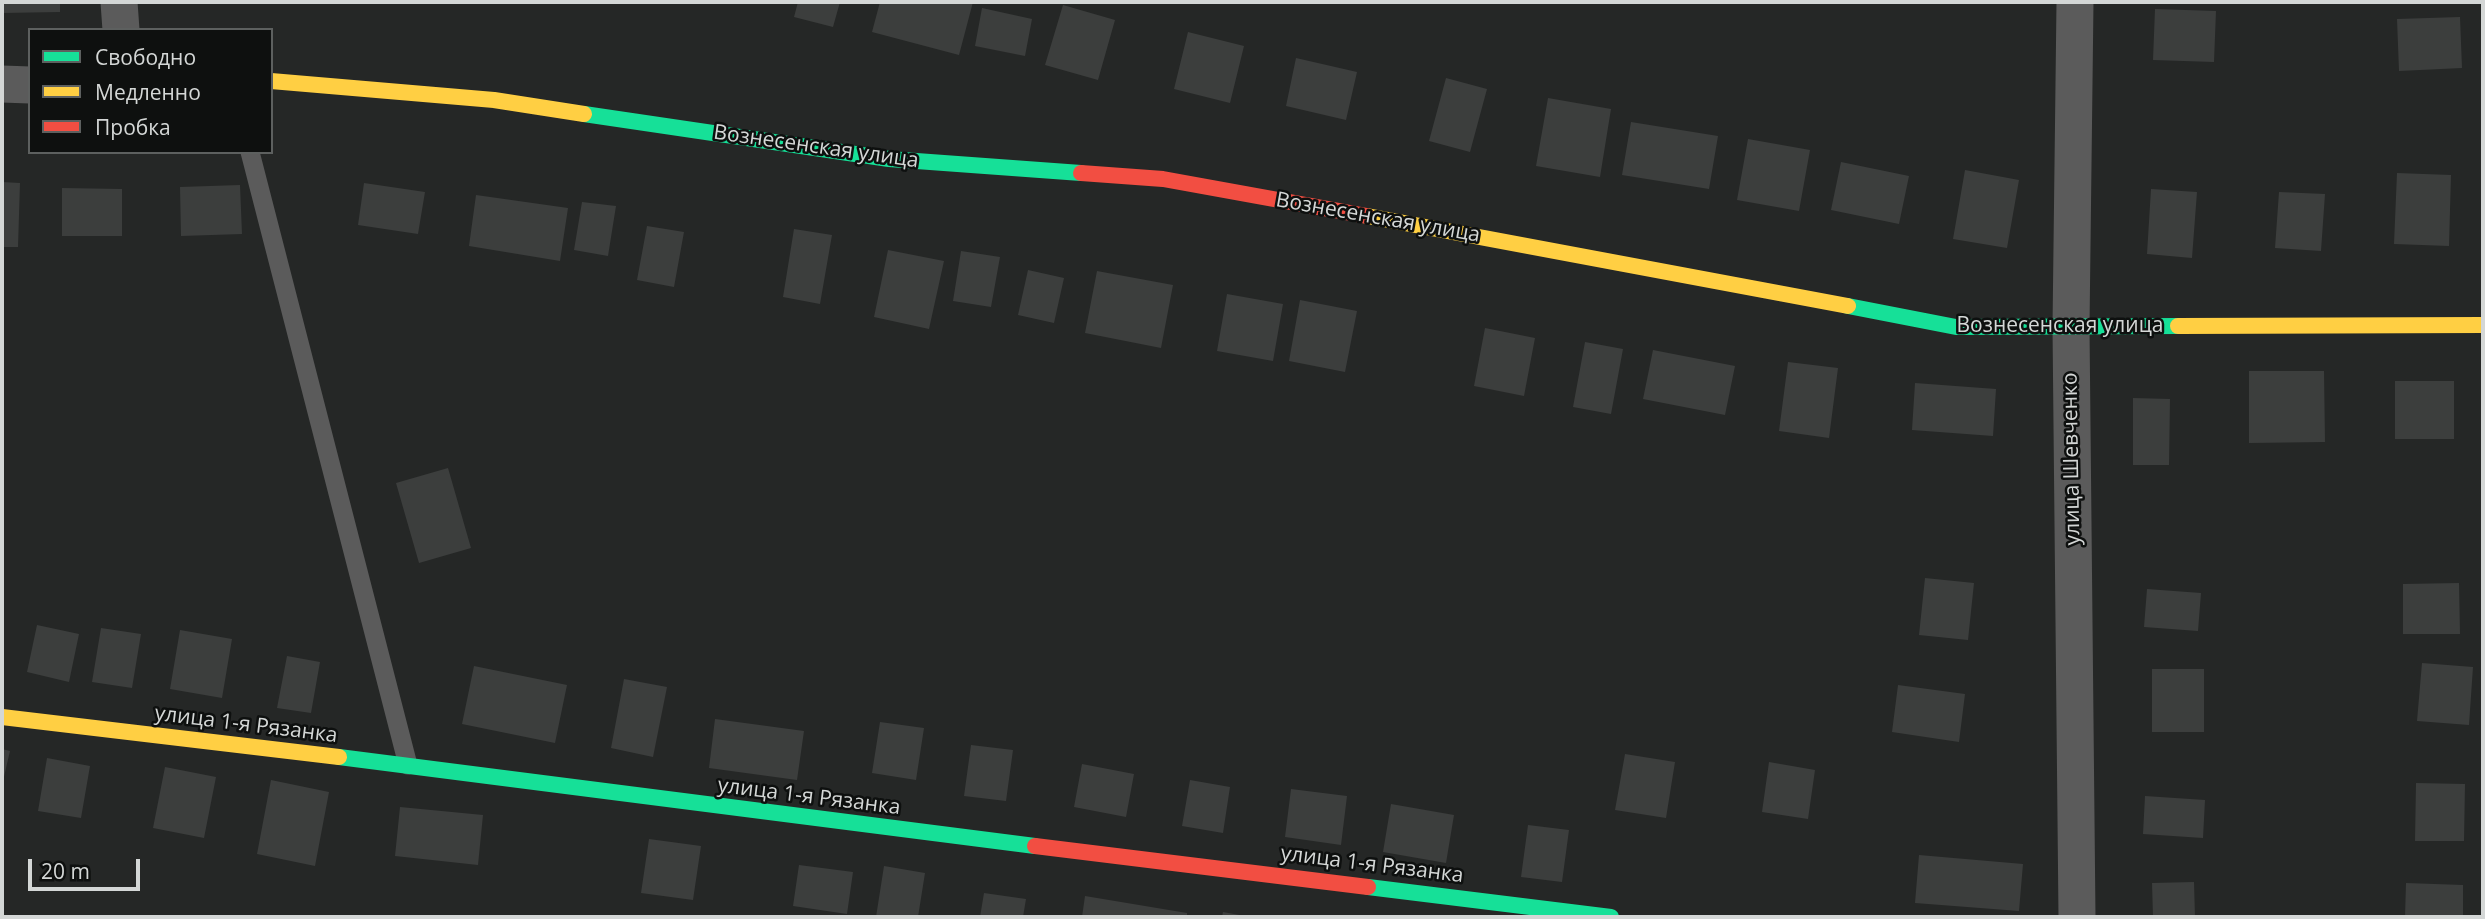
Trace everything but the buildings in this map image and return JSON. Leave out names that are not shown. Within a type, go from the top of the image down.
[{"type":"street","points":[[119,2],[121,28]]},
{"type":"street","name":"улица Шевченко","points":[[2075,2],[2070,327],[2077,917]]},
{"type":"street","name":"Вознесенская улица","points":[[273,81],[494,100],[889,159],[1163,180],[1507,241],[1956,327],[2483,325]]},
{"type":"street","points":[[2,84],[28,85]]},
{"type":"street","name":"улица 1-я Рязанка","points":[[2,717],[408,765],[614,794],[1611,917]]},
{"type":"lane","points":[[251,154],[408,765]]},
{"type":"traffic: fast","points":[[584,114],[889,159],[1081,173]]},
{"type":"traffic: fast","points":[[1848,306],[1956,327],[2178,326]]},
{"type":"traffic: fast","points":[[339,757],[1035,846]]},
{"type":"traffic: fast","points":[[1368,887],[1611,917]]},
{"type":"traffic: slow","points":[[273,81],[494,100],[584,114]]},
{"type":"traffic: slow","points":[[1367,216],[1848,306]]},
{"type":"traffic: slow","points":[[2178,326],[2483,325]]},
{"type":"traffic: slow","points":[[2,717],[339,757]]},
{"type":"traffic: jam","points":[[1081,173],[1163,179],[1367,216]]},
{"type":"traffic: jam","points":[[1035,846],[1368,887]]}]
